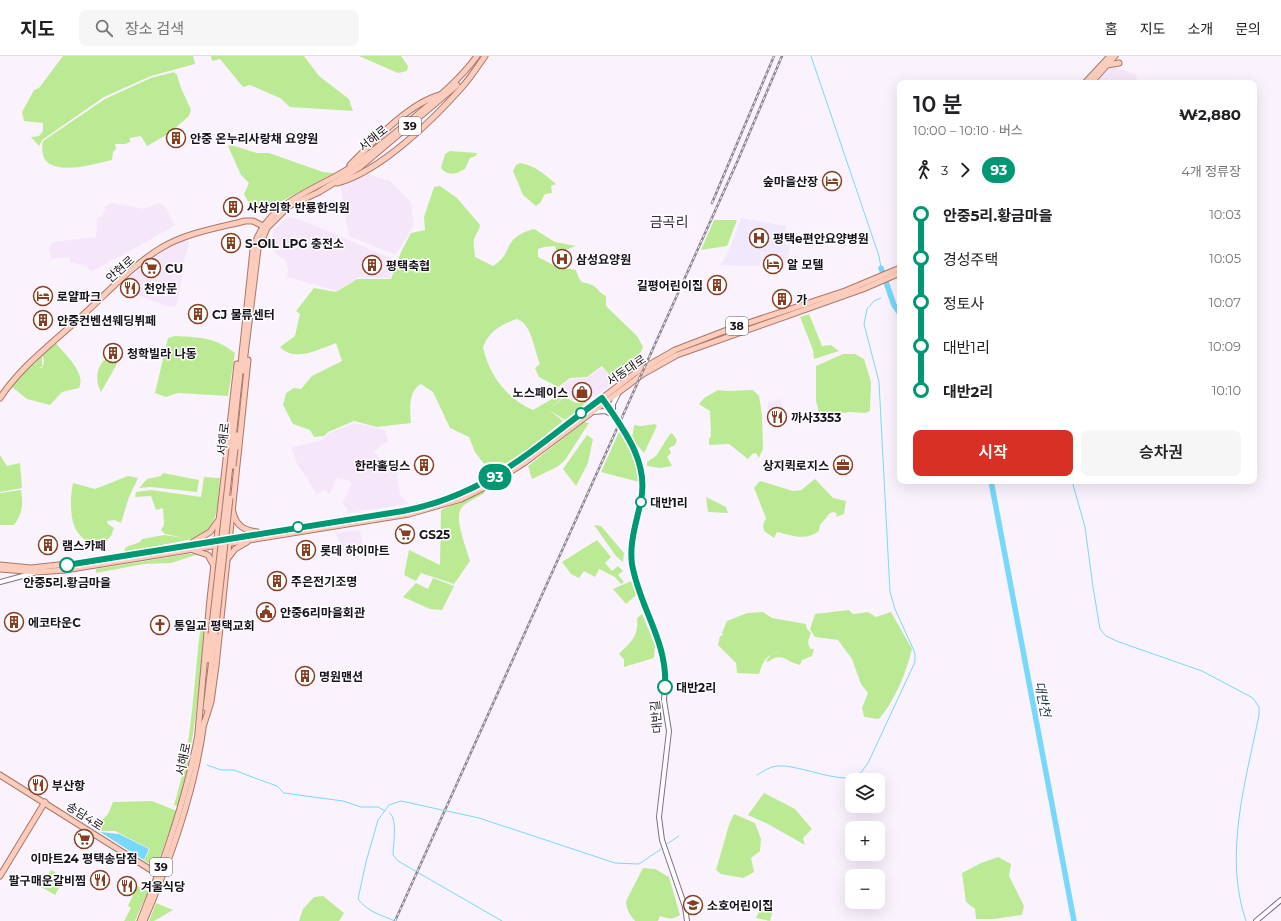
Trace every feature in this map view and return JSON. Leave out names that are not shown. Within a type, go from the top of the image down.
[{"type":"main road","name":"서해로","points":[[234,448],[244,328],[253,250],[265,227],[275,211],[284,204],[343,172],[382,145],[456,82],[477,56]]},
{"type":"main road","name":"서해로","points":[[144,921],[165,872],[180,829],[204,724],[234,448],[252,310],[258,249],[265,227],[289,206],[330,185],[360,166],[444,98],[458,84],[480,56]]},
{"type":"main road","points":[[330,185],[352,178],[390,154],[417,133],[463,86],[485,56]]},
{"type":"main road","points":[[1088,80],[1110,56]]},
{"type":"main road","points":[[1094,80],[1115,56]]},
{"type":"main road","points":[[1107,65],[1119,63]]},
{"type":"main road","points":[[343,172],[393,126],[426,100],[441,94]]},
{"type":"main road","name":"안현로","points":[[0,398],[10,384],[28,365],[106,293],[161,248],[193,234],[245,221],[253,221],[265,227]]},
{"type":"main road","name":"서동대로","points":[[229,541],[262,533],[409,510],[458,496],[505,470],[603,400],[643,374],[677,355],[882,279],[897,270]]},
{"type":"main road","name":"서동대로","points":[[888,276],[897,274]]},
{"type":"main road","name":"서동대로","points":[[0,569],[36,572],[71,569],[217,542],[252,540],[409,514],[461,499],[503,476],[589,413],[635,373],[675,350],[700,340],[882,279]]},
{"type":"main road","points":[[204,724],[210,702],[216,666],[252,310]]},
{"type":"main road","points":[[198,732],[233,392],[238,352],[244,328]]},
{"type":"main road","points":[[232,509],[235,520],[240,526],[246,530],[262,533]]},
{"type":"main road","points":[[183,548],[207,535],[213,530],[220,516]]},
{"type":"main road","points":[[226,563],[235,549],[252,540]]},
{"type":"main road","points":[[183,548],[204,553],[210,558],[214,567]]},
{"type":"main road","name":"서동대로","points":[[0,564],[6,566],[32,568],[52,567],[183,548]]},
{"type":"main road","name":"서해로","points":[[140,921],[158,876],[183,802],[198,732],[213,634]]},
{"type":"main road","name":"송담4로","points":[[0,777],[43,802],[158,876]]},
{"type":"main road","points":[[0,870],[43,802]]},
{"type":"main road","points":[[0,876],[43,802]]},
{"type":"street","points":[[589,413],[603,410],[613,414],[614,402],[622,389]]},
{"type":"street","name":"대반길","points":[[603,400],[632,444],[641,465],[643,485],[633,541],[632,564],[663,654],[666,672],[664,700],[669,731],[659,822],[662,840],[683,900],[687,921]]},
{"type":"street","points":[[0,582],[36,572]]},
{"type":"street","points":[[1256,921],[1281,900]]},
{"type":"shaded area","points":[[1113,65],[1137,76],[1136,80],[1099,80]]},
{"type":"shaded area","points":[[367,173],[385,180],[389,180],[411,202],[414,224],[396,255],[349,236],[340,185]]},
{"type":"shaded area","points":[[113,203],[144,209],[158,203],[164,205],[175,225],[92,271],[84,265],[70,262],[70,257],[51,259],[49,249],[53,242],[96,237],[97,218],[102,216],[105,206]]},
{"type":"shaded area","points":[[288,217],[299,219],[396,260],[390,278],[358,277],[337,291],[287,277],[288,269],[285,260],[275,253],[273,230]]},
{"type":"shaded area","name":"평택e편안요양병원","points":[[741,218],[786,226],[785,244],[790,246],[789,254],[761,252],[760,266],[720,265],[729,251]]},
{"type":"shaded area","points":[[188,240],[189,243],[185,257],[179,296],[177,304],[174,307],[167,306],[119,288],[158,252],[179,242]]},
{"type":"shaded area","points":[[763,252],[788,255],[784,269],[762,267]]},
{"type":"shaded area","points":[[603,367],[611,377],[613,383],[594,397],[573,398],[559,387],[571,379],[587,378]]},
{"type":"shaded area","points":[[781,399],[784,419],[769,422],[767,416],[768,402]]},
{"type":"shaded area","points":[[354,423],[385,430],[388,441],[374,451],[383,463],[395,462],[400,494],[408,504],[347,513],[347,508],[342,504],[351,485],[350,481],[337,478],[330,494],[324,490],[316,494],[298,466],[292,450],[293,447],[322,440],[329,433]]},
{"type":"shaded area","points":[[360,530],[363,549],[343,550],[336,533]]},
{"type":"green space","points":[[63,56],[193,56],[195,64],[151,76],[104,97],[42,140],[39,146],[31,137],[39,136],[43,131],[43,123],[24,121],[22,112],[34,90],[39,88]]},
{"type":"green space","points":[[211,56],[304,56],[319,76],[349,99],[353,111],[290,107],[280,98],[250,85],[243,87],[220,59],[212,61]]},
{"type":"green space","points":[[359,56],[401,56],[408,66],[407,71],[398,73]]},
{"type":"green space","points":[[174,72],[177,75],[191,110],[189,116],[168,134],[147,146],[141,136],[130,138],[130,142],[125,144],[115,144],[116,149],[113,152],[112,160],[91,165],[66,168],[47,162],[43,154],[43,141],[105,99],[151,78]]},
{"type":"green space","points":[[231,145],[257,153],[269,153],[323,172],[334,173],[284,200],[254,213],[244,194],[249,183],[241,175],[228,146]]},
{"type":"green space","points":[[450,151],[477,153],[476,156],[470,158],[465,169],[450,174],[441,168],[445,154]]},
{"type":"green space","points":[[520,163],[535,168],[556,184],[551,186],[552,193],[545,194],[540,203],[536,206],[523,195],[513,171],[516,165]]},
{"type":"green space","points":[[440,186],[457,198],[480,225],[474,241],[475,257],[493,266],[502,259],[514,239],[526,231],[534,229],[555,242],[576,246],[557,253],[555,246],[544,247],[538,249],[538,257],[555,266],[576,270],[581,281],[594,286],[606,296],[606,306],[637,336],[643,347],[633,370],[614,380],[602,366],[587,377],[570,378],[558,387],[539,377],[535,368],[540,364],[532,338],[526,326],[522,322],[517,319],[506,323],[492,332],[483,347],[486,357],[500,385],[515,399],[533,410],[552,399],[559,392],[564,397],[548,410],[565,397],[576,403],[587,402],[565,420],[549,410],[563,421],[528,449],[491,473],[475,452],[469,437],[450,428],[433,392],[421,384],[414,391],[412,396],[410,407],[411,423],[377,427],[354,421],[328,432],[324,436],[314,437],[310,430],[293,424],[283,405],[286,393],[294,388],[301,389],[312,376],[342,361],[336,343],[315,351],[300,354],[286,352],[280,347],[295,336],[300,314],[296,311],[314,288],[336,292],[357,279],[391,279],[401,252],[411,233],[425,230],[424,217],[434,187]]},
{"type":"green space","points":[[714,220],[737,220],[727,246],[701,250]]},
{"type":"green space","points":[[809,314],[822,346],[831,345],[839,351],[814,359],[813,350],[800,317]]},
{"type":"green space","points":[[175,336],[206,339],[220,343],[235,353],[228,396],[178,393],[166,397],[155,393],[168,338]]},
{"type":"green space","points":[[56,343],[74,364],[80,376],[81,382],[79,388],[62,392],[50,405],[27,399],[12,387],[22,373],[33,363],[36,365],[35,363],[42,355],[42,367],[38,367],[42,368],[44,361],[42,354]]},
{"type":"green space","points":[[843,354],[855,354],[864,359],[871,382],[870,411],[865,413],[850,412],[820,416],[816,401],[816,366]]},
{"type":"green space","points":[[104,360],[114,361],[117,364],[101,392],[97,375],[99,367]]},
{"type":"green space","points":[[718,390],[753,390],[759,396],[762,415],[763,449],[759,458],[756,453],[752,454],[748,459],[729,444],[709,445],[709,439],[711,436],[710,411],[699,404],[704,398]]},
{"type":"green space","points":[[584,422],[589,423],[565,460],[557,467],[532,479],[528,466]]},
{"type":"green space","points":[[655,424],[657,426],[644,453],[632,439],[634,425],[642,426]]},
{"type":"green space","points":[[619,432],[631,449],[637,462],[639,469],[639,482],[601,472]]},
{"type":"green space","points":[[672,433],[677,440],[675,445],[669,448],[671,453],[667,457],[672,466],[660,468],[647,466],[647,462],[656,456]]},
{"type":"green space","points":[[587,435],[593,439],[588,463],[576,486],[563,469]]},
{"type":"green space","points":[[0,455],[7,466],[20,463],[22,488],[0,492]]},
{"type":"green space","points":[[163,473],[199,480],[197,492],[151,487],[139,488],[147,479],[161,476]]},
{"type":"green space","points":[[128,476],[138,478],[129,497],[121,523],[115,520],[107,521],[108,524],[114,528],[111,536],[100,548],[83,539],[73,523],[71,495],[73,483],[95,489]]},
{"type":"green space","points":[[204,477],[220,478],[216,514],[208,529],[201,535],[192,539],[123,553],[126,547],[140,542],[142,539],[164,535],[185,538],[165,534],[161,530],[164,525],[163,508],[156,510],[151,496],[135,497],[136,492],[151,490],[201,497]]},
{"type":"green space","points":[[815,479],[833,498],[846,501],[844,514],[836,517],[837,514],[834,512],[830,513],[820,525],[819,531],[809,536],[799,537],[777,532],[774,538],[764,531],[763,525],[766,518],[754,488],[760,481],[793,491],[801,490]]},
{"type":"green space","points":[[21,490],[22,509],[17,521],[14,525],[0,525],[0,493]]},
{"type":"green space","points":[[482,491],[485,493],[465,504],[460,511],[459,517],[461,533],[470,561],[454,584],[421,573],[416,581],[404,575],[409,550],[440,565],[441,510]]},
{"type":"green space","points":[[706,497],[726,507],[728,513],[708,512]]},
{"type":"green space","points":[[594,525],[601,526],[624,553],[623,562],[616,556]]},
{"type":"green space","points":[[597,540],[611,557],[605,563],[612,571],[618,566],[623,571],[618,575],[624,582],[621,584],[615,577],[599,569],[595,577],[584,571],[579,578],[571,574],[562,562]]},
{"type":"green space","points":[[188,554],[199,554],[171,563],[144,564],[96,573],[96,569]]},
{"type":"green space","points":[[433,578],[454,586],[442,610],[430,609],[403,597],[416,583],[428,589]]},
{"type":"green space","points":[[631,581],[636,595],[626,604],[613,589]]},
{"type":"green space","points":[[849,610],[853,614],[868,612],[876,617],[891,612],[912,649],[907,667],[899,686],[885,712],[879,719],[864,717],[862,708],[868,693],[861,684],[852,659],[838,640],[815,637],[810,629],[815,614]]},
{"type":"green space","points":[[763,612],[772,618],[806,624],[807,629],[811,633],[808,641],[809,645],[811,649],[814,649],[812,656],[802,660],[800,665],[781,657],[777,657],[768,662],[766,661],[771,655],[762,665],[759,674],[737,673],[736,663],[718,645],[720,636],[723,635],[722,633],[727,621],[747,613]]},
{"type":"green space","points":[[642,614],[655,645],[654,658],[624,667],[624,659],[619,654],[633,638],[637,630],[637,618]]},
{"type":"green space","points":[[200,631],[204,631],[195,719],[184,784],[178,806],[174,805],[185,762]]},
{"type":"green space","points":[[764,793],[795,809],[812,829],[803,838],[805,845],[768,824],[748,815]]},
{"type":"green space","points":[[152,801],[177,811],[158,862],[151,864],[144,861],[150,849],[115,831],[99,831],[94,828],[108,814],[113,802]]},
{"type":"green space","points":[[734,814],[755,823],[761,839],[760,851],[751,858],[754,872],[743,878],[721,874],[716,870],[729,825]]},
{"type":"green space","points":[[998,857],[1011,864],[1009,876],[1024,906],[1022,915],[994,919],[976,919],[975,909],[966,902],[962,873],[981,863]]},
{"type":"green space","points":[[643,868],[655,869],[669,877],[680,915],[675,918],[660,916],[658,921],[635,921],[633,919],[626,901]]},
{"type":"green space","points":[[51,870],[65,878],[55,895],[41,887]]},
{"type":"green space","points":[[137,886],[148,891],[135,921],[124,921],[131,908],[128,906]]},
{"type":"green space","points":[[323,896],[344,913],[339,921],[299,921],[303,909],[314,897]]},
{"type":"green space","points":[[156,903],[173,910],[154,921],[149,921]]},
{"type":"green space","points":[[766,907],[773,910],[770,921],[756,918],[760,909]]},
{"type":"water","points":[[100,832],[119,834],[149,849],[144,860]]},
{"type":"waterway","points":[[811,56],[879,256],[881,268]]},
{"type":"waterway","name":"대반천","points":[[881,268],[897,310]]},
{"type":"waterway","points":[[757,775],[769,768],[777,766],[786,766],[839,778],[849,778],[858,775],[868,763],[915,662],[915,653],[895,609],[890,592],[879,382],[864,324],[867,309],[874,301],[881,298]]},
{"type":"waterway","name":"대반천","points":[[992,484],[1074,921]]},
{"type":"waterway","points":[[1073,484],[1085,527],[1100,629],[1106,636],[1119,642],[1202,671],[1253,698],[1259,707],[1259,715],[1243,792],[1237,844],[1236,870],[1239,896],[1246,921]]},
{"type":"waterway","points":[[207,765],[221,770],[234,770],[277,786],[284,793],[343,801],[361,807],[378,807],[385,811]]},
{"type":"waterway","points":[[395,921],[370,910],[358,899],[366,862],[378,820],[389,805],[401,801],[479,818],[615,863],[639,864],[661,849]]},
{"type":"waterway","points":[[390,813],[394,821],[393,855],[398,861],[502,921]]},
{"type":"waterway","points":[[667,844],[679,836]]},
{"type":"railway","points":[[712,203],[774,56]]},
{"type":"railway","points":[[395,921],[738,160],[782,56]]},
{"type":"bus line","name":"93","points":[[67,565],[428,506],[458,496],[494,478],[532,452],[602,398],[632,444],[641,465],[643,490],[634,532],[632,564],[663,654],[666,672],[665,687]]},
{"type":"place","name":"안중 온누리사랑채 요양원","points":[[176,138]]},
{"type":"place","name":"숲마을산장","points":[[832,181]]},
{"type":"place","name":"사상의학 반룡한의원","points":[[233,207]]},
{"type":"place","name":"평택e편안요양병원","points":[[759,238]]},
{"type":"place","name":"S-OIL LPG 충전소","points":[[231,243]]},
{"type":"place","name":"삼성요양원","points":[[562,259]]},
{"type":"place","name":"알 모텔","points":[[773,264]]},
{"type":"place","name":"평택축협","points":[[372,265]]},
{"type":"place","name":"CU","points":[[151,268]]},
{"type":"place","name":"길평어린이집","points":[[717,285]]},
{"type":"place","name":"천안문","points":[[130,288]]},
{"type":"place","name":"로얄파크","points":[[43,296]]},
{"type":"place","name":"가","points":[[782,299]]},
{"type":"place","name":"CJ 물류센터","points":[[198,314]]},
{"type":"place","name":"안중컨벤션웨딩뷔페","points":[[43,320]]},
{"type":"place","name":"청학빌라 나동","points":[[113,353]]},
{"type":"place","name":"노스페이스","points":[[582,392]]},
{"type":"place","name":"까사3353","points":[[777,417]]},
{"type":"place","name":"한라홀딩스","points":[[424,465]]},
{"type":"place","name":"상지퀵로지스","points":[[843,465]]},
{"type":"place","name":"대반1리","points":[[641,502]]},
{"type":"place","name":"GS25","points":[[405,534]]},
{"type":"place","name":"램스카페","points":[[48,545]]},
{"type":"place","name":"롯데 하이마트","points":[[306,550]]},
{"type":"place","name":"안중5리.황금마을","points":[[67,565]]},
{"type":"place","name":"주은전기조명","points":[[277,581]]},
{"type":"place","name":"안중6리마을회관","points":[[266,612]]},
{"type":"place","name":"에코타운C","points":[[14,622]]},
{"type":"place","name":"통일교 평택교회","points":[[160,625]]},
{"type":"place","name":"명원맨션","points":[[305,676]]},
{"type":"place","name":"대반2리","points":[[665,687]]},
{"type":"place","name":"부산항","points":[[38,785]]},
{"type":"place","name":"이마트24 평택송담점","points":[[84,839]]},
{"type":"place","name":"팔구매운갈비찜","points":[[100,880]]},
{"type":"place","name":"겨울식당","points":[[127,886]]},
{"type":"place","name":"소호어린이집","points":[[693,905]]},
{"type":"district","name":"금곡리","points":[[669,222]]}]
